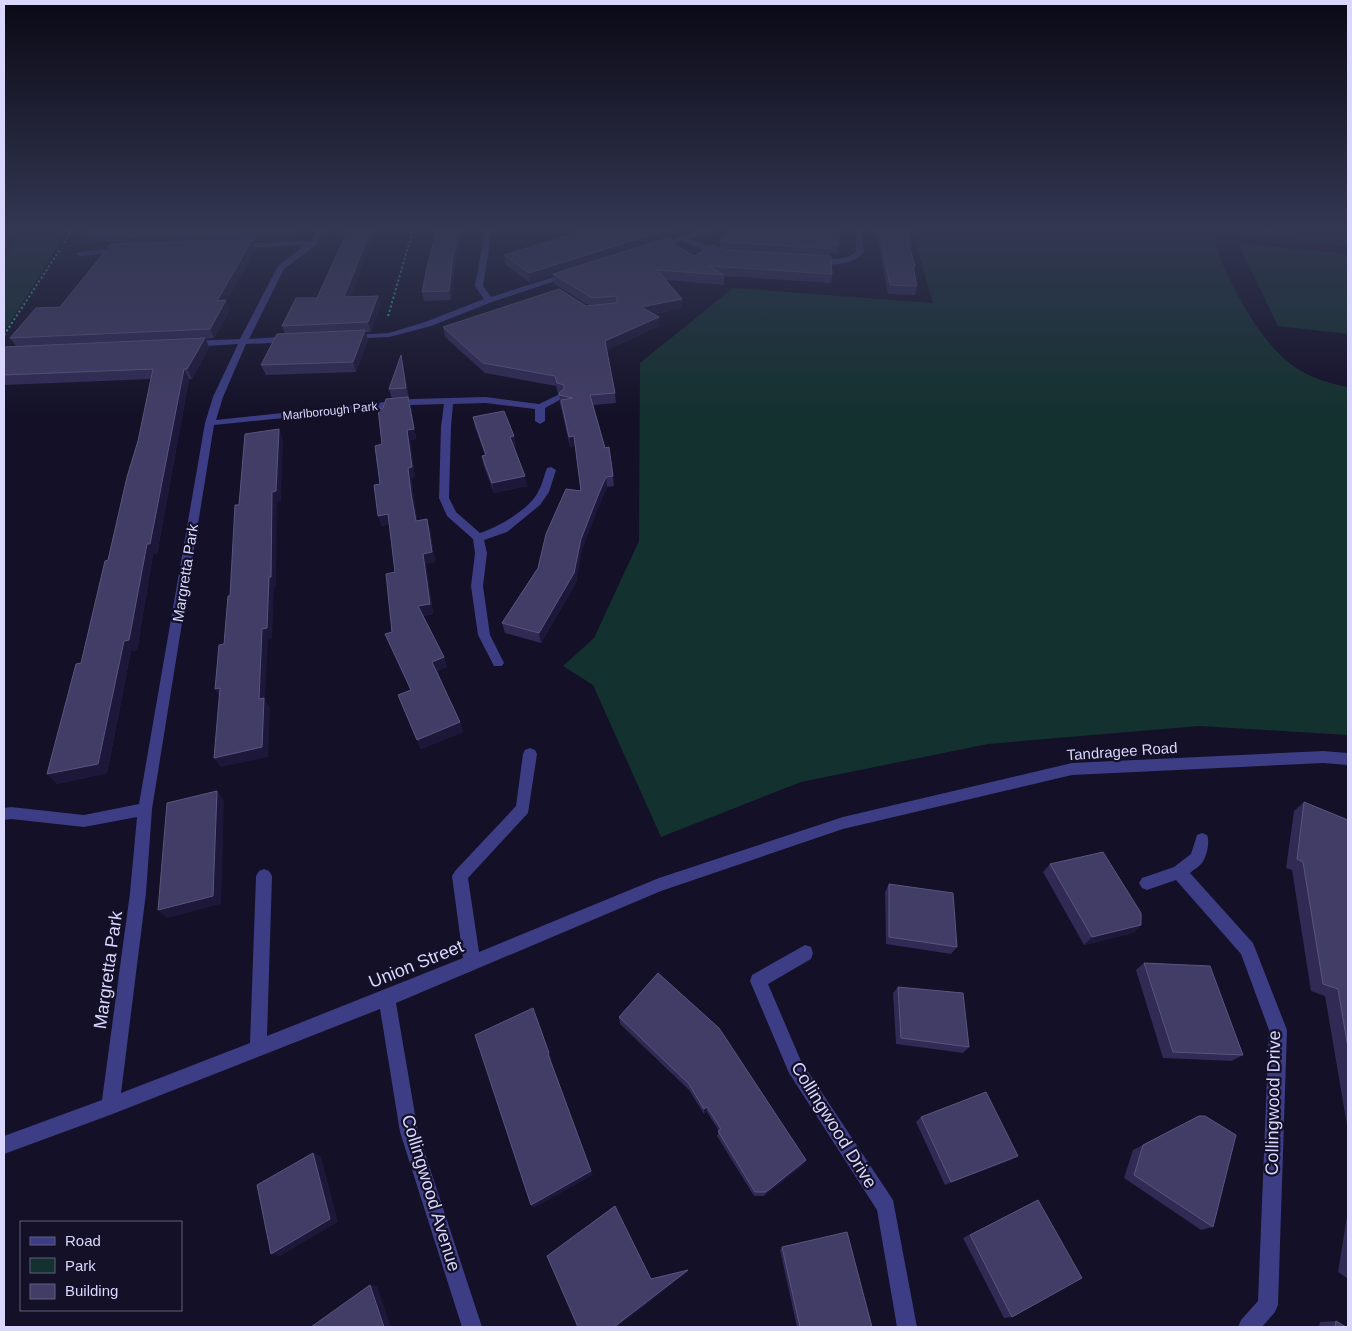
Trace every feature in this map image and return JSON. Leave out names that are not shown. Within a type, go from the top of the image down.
[{"type":"street","name":"Margretta Park","points":[[110,1106],[138,893],[145,809],[210,423],[218,397],[269,292]]},
{"type":"street","points":[[483,292],[489,300]]},
{"type":"street","points":[[345,337],[382,336],[428,324],[513,292]]},
{"type":"street","points":[[183,344],[299,339]]},
{"type":"street","points":[[540,421],[540,408],[560,396]]},
{"type":"street","name":"Marlborough Park","points":[[210,423],[413,402],[486,400],[540,408]]},
{"type":"street","points":[[449,402],[446,427],[444,498],[451,514],[478,538],[481,554],[477,586],[484,635],[498,663]]},
{"type":"street","points":[[478,538],[503,529],[536,503],[544,492],[551,470]]},
{"type":"street","points":[[472,963],[460,876],[523,809],[530,754]]},
{"type":"street","name":"Tandragee Road","points":[[843,823],[1072,769],[1323,757],[1348,759]]},
{"type":"street","points":[[4,814],[11,813],[84,821],[145,809]]},
{"type":"street","name":"Union Street","points":[[4,1145],[110,1106],[387,998],[659,884],[843,823]]},
{"type":"street","points":[[1147,883],[1179,872],[1197,858],[1202,840]]},
{"type":"street","name":"Collingwood Drive","points":[[1179,872],[1247,949],[1278,1030],[1268,1306],[1248,1327]]},
{"type":"street","points":[[258,1048],[264,876]]},
{"type":"street","name":"Collingwood Drive","points":[[805,953],[758,981],[795,1067],[886,1207],[907,1327]]},
{"type":"street","name":"Collingwood Avenue","points":[[387,998],[409,1132],[472,1327]]},
{"type":"path","points":[[4,335],[33,292]]},
{"type":"path","points":[[382,336],[395,292]]},
{"type":"green space","points":[[4,292],[29,292],[4,332]]},
{"type":"green space","points":[[728,292],[788,292],[933,303],[930,292],[1236,292],[1264,336],[1288,362],[1306,374],[1348,387],[1348,735],[1199,726],[988,744],[801,782],[661,837],[593,685],[563,666],[594,638],[639,541],[640,363]]},
{"type":"green space","points":[[1262,292],[1348,292],[1348,334],[1278,326]]},
{"type":"building","points":[[72,292],[222,292],[217,301],[226,300],[210,329],[10,338],[36,308],[60,307]]},
{"type":"building","points":[[320,292],[346,292],[344,297],[378,296],[368,322],[282,326],[296,298],[317,298]]},
{"type":"building","points":[[549,292],[564,292],[586,306],[617,302],[617,296],[592,298],[582,292],[676,292],[682,299],[641,307],[659,317],[605,341],[615,393],[590,395],[605,448],[609,447],[613,476],[606,477],[599,493],[581,539],[574,573],[539,633],[502,623],[538,568],[546,534],[566,489],[581,491],[574,436],[569,437],[561,400],[573,398],[559,395],[564,389],[564,385],[557,383],[555,376],[483,363],[443,327]]},
{"type":"building","points":[[365,330],[353,362],[261,365],[277,334]]},
{"type":"building","points":[[205,338],[187,369],[184,369],[150,544],[147,544],[129,640],[124,641],[98,764],[47,774],[76,664],[81,663],[105,561],[108,560],[127,477],[138,441],[153,369],[4,375],[4,347]]},
{"type":"building","points":[[401,355],[406,388],[389,389]]},
{"type":"building","points":[[408,397],[414,429],[407,430],[412,467],[408,468],[411,494],[416,521],[427,519],[432,552],[423,554],[430,604],[418,606],[444,657],[432,662],[460,722],[417,740],[398,695],[411,690],[385,634],[392,632],[386,574],[395,572],[388,514],[378,516],[374,485],[380,484],[375,446],[382,444],[378,409],[383,408],[386,399]]},
{"type":"building","points":[[504,411],[514,436],[510,437],[525,476],[492,483],[482,456],[486,455],[473,417]]},
{"type":"building","points":[[279,429],[276,491],[272,492],[271,577],[269,577],[267,628],[262,629],[259,699],[264,698],[262,747],[214,758],[220,688],[215,689],[219,645],[224,644],[228,596],[230,596],[235,505],[239,505],[245,434]]},
{"type":"building","points":[[217,791],[213,896],[158,910],[167,803]]},
{"type":"building","points":[[1304,802],[1348,820],[1348,1048],[1338,989],[1323,984],[1303,862],[1297,859]]},
{"type":"building","points":[[1103,852],[1141,913],[1141,925],[1092,937],[1050,864]]},
{"type":"building","points":[[889,884],[953,893],[957,947],[889,937]]},
{"type":"building","points":[[1144,963],[1210,966],[1243,1055],[1173,1052]]},
{"type":"building","points":[[658,973],[719,1028],[806,1160],[766,1192],[755,1192],[718,1131],[721,1129],[707,1107],[704,1109],[689,1084],[619,1017]]},
{"type":"building","points":[[898,987],[963,993],[969,1047],[901,1038]]},
{"type":"building","points":[[533,1008],[591,1171],[531,1205],[475,1035]]},
{"type":"building","points":[[986,1092],[1018,1156],[951,1182],[921,1117]]},
{"type":"building","points":[[1199,1116],[1205,1116],[1236,1135],[1213,1227],[1134,1175],[1143,1145]]},
{"type":"building","points":[[313,1153],[330,1219],[271,1254],[257,1185]]},
{"type":"building","points":[[1038,1200],[1082,1278],[1012,1317],[970,1235]]},
{"type":"building","points":[[615,1206],[651,1279],[688,1270],[614,1327],[578,1327],[547,1256]]},
{"type":"building","points":[[847,1232],[872,1327],[800,1327],[782,1247]]},
{"type":"building","points":[[370,1285],[384,1327],[311,1327]]},
{"type":"building","points":[[1336,1321],[1346,1327],[1335,1327]]}]
